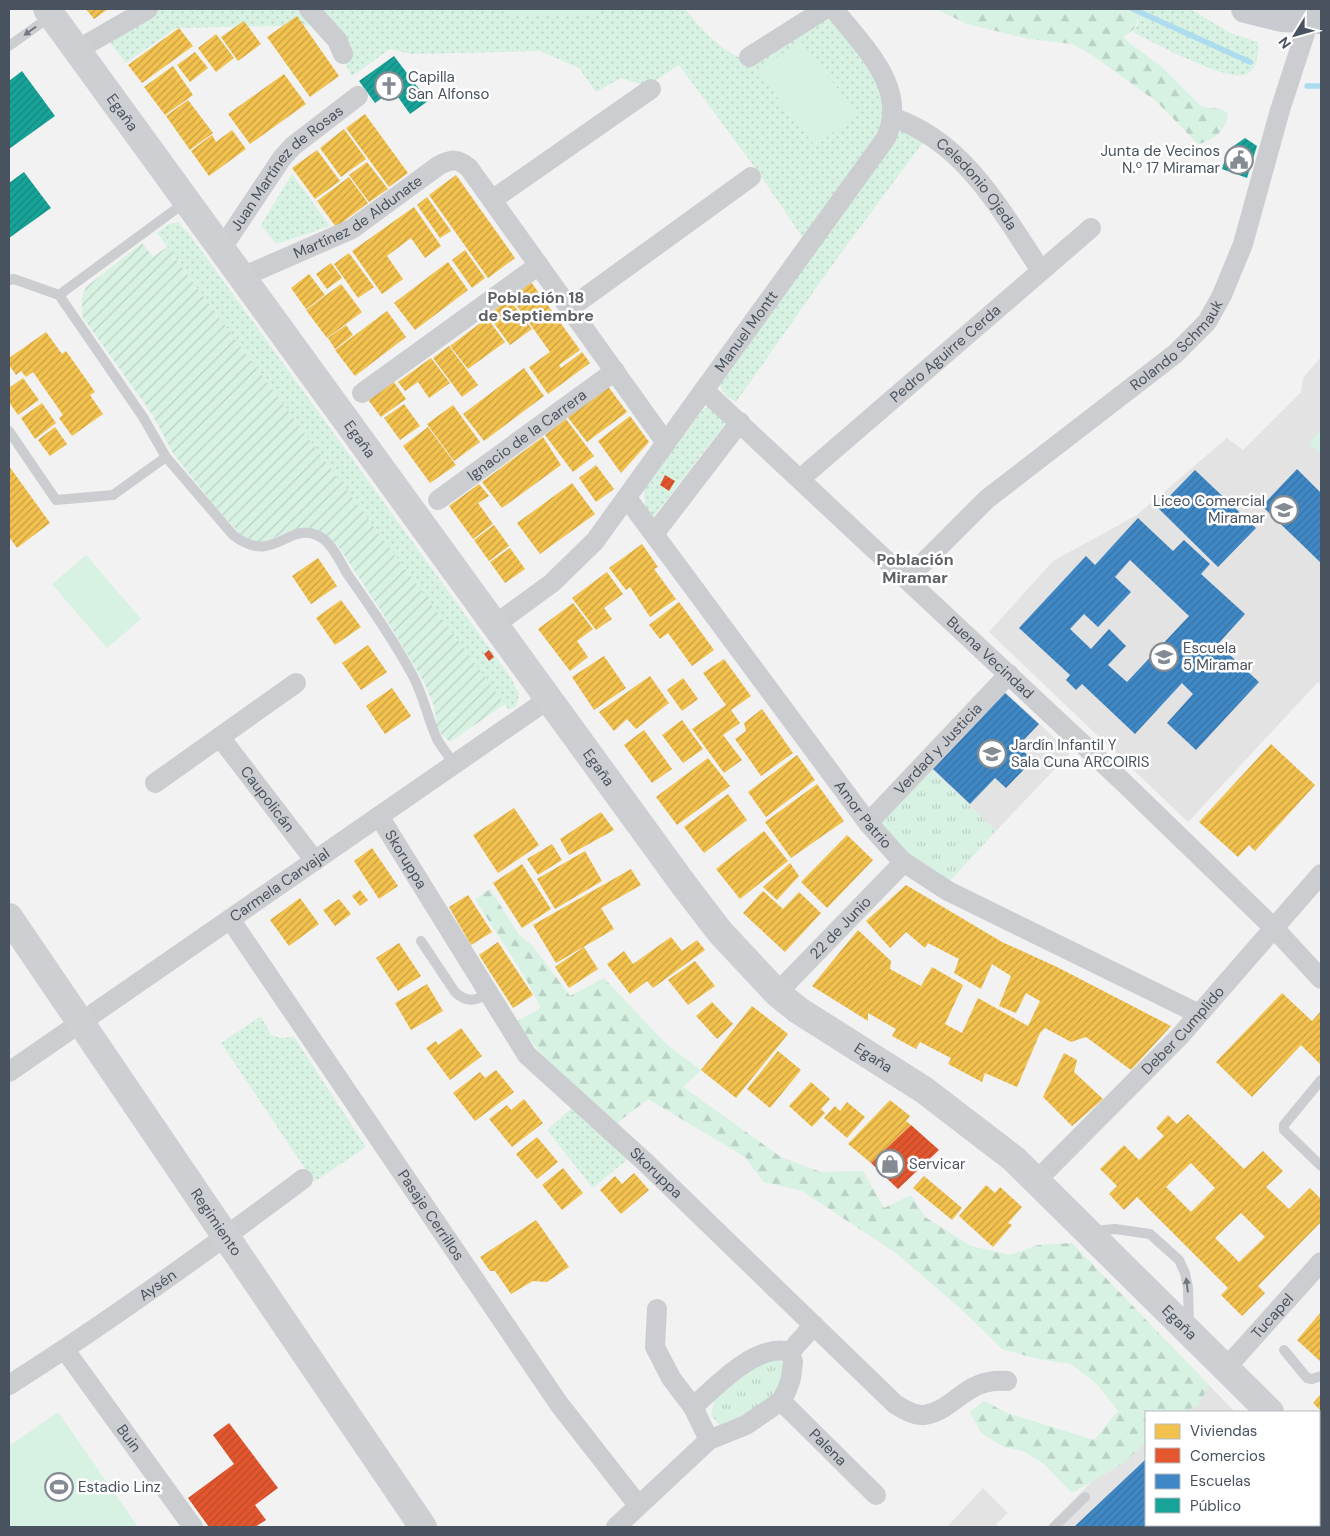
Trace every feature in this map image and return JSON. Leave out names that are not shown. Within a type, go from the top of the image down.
[{"type":"main road","points":[[1245,9],[1282,18],[1315,20]]},
{"type":"main road","name":"Egaña","points":[[49,12],[702,908],[746,961],[798,1010],[924,1090],[996,1143],[1037,1180],[1189,1334],[1269,1411]]},
{"type":"main road","name":"Regimiento","points":[[9,917],[423,1527]]},
{"type":"street","points":[[77,50],[148,9]]},
{"type":"street","points":[[309,9],[337,40],[344,54]]},
{"type":"street","points":[[748,57],[825,9]]},
{"type":"street","points":[[834,9],[882,72],[893,101],[894,118]]},
{"type":"street","name":"Rolando Schmauk","points":[[907,579],[987,499],[1175,354],[1207,322],[1222,295],[1240,252],[1266,168],[1280,110],[1315,20]]},
{"type":"street","points":[[651,89],[492,200],[666,443]]},
{"type":"street","name":"Juan Martínez de Rosas","points":[[222,248],[282,158],[293,146],[358,96]]},
{"type":"street","name":"Celedonio Ojeda","points":[[894,118],[907,122],[932,137],[970,169],[1040,270]]},
{"type":"street","name":"Manuel Montt","points":[[496,624],[526,604],[595,542],[886,138],[894,118]]},
{"type":"street","name":"Martínez de Aldunate","points":[[242,277],[352,229],[449,160],[457,160],[469,168],[492,200]]},
{"type":"street","points":[[570,308],[751,177]]},
{"type":"street","name":"Pedro Aguirre Cerda","points":[[800,479],[1090,228]]},
{"type":"street","points":[[362,393],[538,265]]},
{"type":"street","name":"Ignacio de la Carrera","points":[[438,500],[615,371]]},
{"type":"street","name":"Buena Vecindad","points":[[704,390],[1009,674],[1274,928],[1321,979]]},
{"type":"street","points":[[654,534],[740,422]]},
{"type":"street","name":"Amor Patrio","points":[[627,498],[868,823],[904,862],[948,891],[1199,1014]]},
{"type":"street","name":"Verdad y Justicia","points":[[868,823],[1009,674]]},
{"type":"street","points":[[155,783],[296,683]]},
{"type":"street","name":"Carmela Carvajal","points":[[9,1072],[550,698]]},
{"type":"street","name":"Caupolicán","points":[[220,737],[315,861]]},
{"type":"street","name":"Skoruppa","points":[[379,816],[527,1055],[644,1161],[894,1404],[910,1413],[924,1415],[940,1409],[980,1383],[992,1380],[1007,1381]]},
{"type":"street","name":"22 de Junio","points":[[777,992],[904,862]]},
{"type":"street","name":"Deber Cumplido","points":[[1037,1180],[1144,1073],[1199,1014],[1321,874]]},
{"type":"street","name":"Pasaje Cerrillos","points":[[230,919],[558,1404],[638,1505]]},
{"type":"street","name":"Aysén","points":[[9,1385],[65,1350],[226,1237],[303,1179]]},
{"type":"street","name":"Tucapel","points":[[1225,1369],[1321,1262]]},
{"type":"street","points":[[657,1309],[655,1347],[671,1378],[693,1407],[709,1440]]},
{"type":"street","points":[[790,1352],[814,1325]]},
{"type":"street","name":"Buin","points":[[65,1350],[193,1527]]},
{"type":"street","points":[[693,1407],[725,1378],[766,1351],[780,1350],[790,1352]]},
{"type":"street","points":[[616,1527],[709,1440],[746,1425],[780,1400],[787,1390],[791,1378],[793,1362],[790,1352]]},
{"type":"street","name":"Palena","points":[[780,1400],[876,1495]]},
{"type":"lane","points":[[9,46],[49,12]]},
{"type":"lane","points":[[59,295],[187,201]]},
{"type":"lane","points":[[9,280],[14,279],[59,295],[143,417],[166,457],[222,524],[243,543],[265,548],[291,536],[307,533],[327,543],[374,612],[414,678],[427,707],[438,742],[454,764]]},
{"type":"lane","points":[[9,431],[56,500],[113,495],[166,457]]},
{"type":"lane","points":[[421,941],[455,992],[462,998],[476,1000],[488,994]]},
{"type":"lane","points":[[1321,1080],[1284,1125],[1284,1130],[1321,1166]]},
{"type":"lane","points":[[1088,1232],[1115,1229],[1150,1234],[1179,1260],[1188,1288],[1189,1334]]},
{"type":"lane","points":[[1284,1350],[1307,1378],[1312,1379],[1321,1376]]},
{"type":"lane","points":[[1054,1527],[1085,1497]]},
{"type":"shaded area","name":"Escuela 5 Miramar","points":[[1321,357],[1321,685],[1318,682],[1188,822],[989,632],[1053,561],[1137,515],[1227,438],[1243,450],[1301,392],[1303,378]]},
{"type":"shaded area","points":[[1003,689],[1070,753],[996,831],[929,767]]},
{"type":"shaded area","points":[[1152,1327],[1234,1411],[1145,1411],[1145,1526],[1320,1526],[1320,1490],[1321,1527],[1047,1527],[1098,1475]]},
{"type":"shaded area","points":[[983,1488],[1008,1513],[996,1524],[999,1527],[947,1527]]},
{"type":"green space","points":[[158,9],[685,9],[714,41],[731,53],[751,62],[829,16],[856,51],[873,78],[880,92],[883,118],[877,133],[803,238],[759,173],[679,65],[647,86],[621,78],[596,92],[579,68],[540,51],[411,54],[390,49],[352,76],[346,65],[346,54],[326,25],[176,28],[126,63],[107,39]]},
{"type":"green space","points":[[505,9],[594,9],[594,16],[504,15]]},
{"type":"green space","points":[[936,9],[1138,9],[1135,28],[1124,36],[1127,41],[1163,68],[1202,107],[1221,109],[1228,113],[1227,119],[1219,133],[1210,140],[1198,144],[1157,102],[1092,55],[1072,44],[1029,39],[967,24]]},
{"type":"green space","points":[[1138,9],[1191,9],[1230,33],[1258,42],[1257,60],[1251,72],[1237,75],[1224,73],[1190,60],[1133,32],[1138,25]]},
{"type":"green space","points":[[800,40],[857,114],[815,146],[758,72]]},
{"type":"green space","points":[[901,130],[924,141],[838,257],[736,402],[728,397],[720,385]]},
{"type":"green space","points":[[292,174],[330,226],[276,244],[261,225]]},
{"type":"green space","points":[[178,222],[190,235],[511,678],[519,694],[517,705],[509,710],[157,233],[169,224]]},
{"type":"green space","points":[[142,243],[153,257],[167,247],[505,704],[450,742],[441,734],[437,726],[434,706],[424,682],[380,609],[338,546],[329,537],[310,528],[287,532],[262,543],[243,537],[213,504],[173,453],[152,414],[82,316],[82,297],[86,287]]},
{"type":"green space","points":[[708,407],[724,422],[723,427],[653,517],[645,507],[644,490],[703,409]]},
{"type":"green space","points":[[1321,430],[1321,454],[1309,443]]},
{"type":"green space","points":[[86,555],[141,619],[107,648],[52,584]]},
{"type":"green space","points":[[929,767],[996,831],[949,882],[906,854],[877,822]]},
{"type":"green space","points":[[490,889],[519,935],[532,945],[570,996],[604,978],[666,1044],[701,1070],[683,1087],[781,1157],[821,1172],[863,1171],[884,1208],[911,1195],[925,1217],[971,1246],[1010,1255],[1038,1245],[1072,1243],[1209,1385],[1198,1406],[1185,1411],[1145,1411],[1145,1443],[1124,1463],[1072,1493],[1044,1464],[1023,1451],[1004,1447],[981,1433],[970,1412],[984,1401],[1007,1413],[1094,1440],[1118,1411],[1097,1384],[1071,1364],[1038,1359],[1002,1349],[962,1310],[896,1253],[802,1191],[764,1182],[745,1157],[648,1099],[617,1123],[550,1063],[517,1021],[541,1008],[526,979],[475,899]]},
{"type":"green space","points":[[261,1016],[271,1035],[280,1038],[294,1037],[366,1147],[314,1182],[221,1043]]},
{"type":"green space","points":[[572,1108],[628,1159],[593,1188],[547,1130]]},
{"type":"green space","points":[[764,1360],[779,1360],[784,1365],[777,1394],[741,1420],[719,1425],[711,1415],[715,1397]]},
{"type":"green space","name":"Estadio Linz","points":[[58,1412],[138,1527],[9,1527],[9,1446]]},
{"type":"building: Viviendas","points":[[86,9],[108,9],[94,19]]},
{"type":"building: Viviendas","points":[[297,16],[339,76],[310,97],[267,37]]},
{"type":"building: Viviendas","points":[[244,21],[261,44],[238,61],[221,37]]},
{"type":"building: Viviendas","points":[[179,28],[193,46],[142,83],[128,65]]},
{"type":"building: Viviendas","points":[[216,34],[234,58],[216,72],[198,48]]},
{"type":"building: Viviendas","points":[[195,52],[208,68],[190,82],[177,65]]},
{"type":"building: Viviendas","points":[[173,66],[193,95],[165,115],[144,87]]},
{"type":"building: Viviendas","points":[[284,74],[306,104],[250,144],[228,114]]},
{"type":"building: Viviendas","points":[[188,100],[213,133],[190,150],[166,116]]},
{"type":"building: Viviendas","points":[[365,114],[408,173],[389,187],[346,128]]},
{"type":"building: Viviendas","points":[[344,129],[366,159],[341,177],[320,148]]},
{"type":"building: Viviendas","points":[[232,130],[246,149],[209,176],[191,151],[212,135],[216,142]]},
{"type":"building: Viviendas","points":[[317,150],[340,181],[315,199],[292,168]]},
{"type":"building: Viviendas","points":[[367,162],[388,189],[369,202],[349,175]]},
{"type":"building: Viviendas","points":[[456,175],[515,258],[488,278],[429,195]]},
{"type":"building: Viviendas","points":[[349,177],[368,203],[336,227],[317,201]]},
{"type":"building: Viviendas","points":[[427,197],[451,231],[440,238],[417,205]]},
{"type":"building: Viviendas","points":[[414,207],[441,246],[425,258],[411,238],[387,256],[403,279],[382,294],[352,251]]},
{"type":"building: Viviendas","points":[[465,250],[485,278],[472,288],[452,260]]},
{"type":"building: Viviendas","points":[[349,253],[374,287],[358,298],[334,264]]},
{"type":"building: Viviendas","points":[[448,262],[468,290],[415,330],[394,303]]},
{"type":"building: Viviendas","points":[[331,263],[342,278],[327,289],[316,274]]},
{"type":"building: Viviendas","points":[[309,274],[325,295],[306,309],[291,288]]},
{"type":"building: Viviendas","points":[[531,282],[580,350],[559,365],[561,368],[582,352],[590,363],[548,394],[529,367],[550,352],[510,296]]},
{"type":"building: Viviendas","points":[[341,284],[362,312],[327,338],[306,310]]},
{"type":"building: Viviendas","points":[[509,299],[532,329],[510,345],[488,315]]},
{"type":"building: Viviendas","points":[[387,311],[406,337],[355,376],[335,350]]},
{"type":"building: Viviendas","points":[[487,318],[505,342],[468,369],[450,346]]},
{"type":"building: Viviendas","points":[[346,325],[353,335],[335,349],[328,338]]},
{"type":"building: Viviendas","points":[[46,332],[62,354],[66,351],[95,392],[90,395],[103,414],[72,436],[59,418],[63,415],[33,372],[26,377],[21,371],[16,375],[9,365],[9,358]]},
{"type":"building: Viviendas","points":[[449,346],[478,385],[462,397],[433,358]]},
{"type":"building: Viviendas","points":[[431,358],[450,383],[429,398],[418,382],[405,391],[398,382]]},
{"type":"building: Viviendas","points":[[524,368],[544,396],[484,441],[463,414]]},
{"type":"building: Viviendas","points":[[23,378],[39,400],[18,415],[9,402],[9,388]]},
{"type":"building: Viviendas","points":[[391,378],[406,399],[381,417],[366,397]]},
{"type":"building: Viviendas","points":[[607,385],[627,412],[587,442],[566,415]]},
{"type":"building: Viviendas","points":[[42,403],[56,423],[35,439],[21,418]]},
{"type":"building: Viviendas","points":[[404,404],[420,426],[400,440],[384,418]]},
{"type":"building: Viviendas","points":[[453,405],[480,442],[454,461],[427,424]]},
{"type":"building: Viviendas","points":[[630,416],[649,442],[621,473],[598,441]]},
{"type":"building: Viviendas","points":[[566,419],[594,456],[573,472],[545,435]]},
{"type":"building: Viviendas","points":[[55,427],[67,444],[50,456],[38,440]]},
{"type":"building: Viviendas","points":[[428,427],[456,465],[430,483],[403,446]]},
{"type":"building: Viviendas","points":[[543,437],[561,465],[502,508],[482,482]]},
{"type":"building: Viviendas","points":[[596,465],[614,489],[596,502],[579,478]]},
{"type":"building: Viviendas","points":[[9,466],[50,523],[17,548],[9,537]]},
{"type":"building: Viviendas","points":[[572,483],[595,514],[540,554],[517,523]]},
{"type":"building: Viviendas","points":[[479,484],[489,496],[478,503],[493,524],[473,539],[449,506]]},
{"type":"building: Viviendas","points":[[494,525],[509,546],[489,561],[474,540]]},
{"type":"building: Viviendas","points":[[642,544],[658,567],[654,569],[676,599],[650,617],[630,587],[626,590],[609,568]]},
{"type":"building: Viviendas","points":[[510,548],[525,569],[505,583],[490,562]]},
{"type":"building: Viviendas","points":[[318,558],[337,586],[311,604],[292,576]]},
{"type":"building: Viviendas","points":[[607,572],[623,594],[604,608],[612,619],[596,630],[572,598]]},
{"type":"building: Viviendas","points":[[341,600],[361,627],[335,645],[316,618]]},
{"type":"building: Viviendas","points":[[679,602],[714,650],[692,666],[668,633],[660,639],[649,625]]},
{"type":"building: Viviendas","points":[[573,603],[593,629],[577,641],[588,657],[570,671],[538,629]]},
{"type":"building: Viviendas","points":[[368,645],[387,672],[361,690],[342,663]]},
{"type":"building: Viviendas","points":[[604,656],[626,688],[594,710],[572,677]]},
{"type":"building: Viviendas","points":[[724,659],[751,696],[731,710],[740,723],[723,735],[742,760],[724,773],[692,729],[726,705],[703,673]]},
{"type":"building: Viviendas","points":[[650,676],[669,703],[636,729],[627,719],[614,731],[599,712]]},
{"type":"building: Viviendas","points":[[683,678],[698,699],[682,711],[667,690]]},
{"type":"building: Viviendas","points":[[392,688],[411,716],[385,734],[366,706]]},
{"type":"building: Viviendas","points":[[762,709],[793,753],[761,776],[735,739],[746,731],[744,723]]},
{"type":"building: Viviendas","points":[[682,720],[703,749],[683,763],[662,735]]},
{"type":"building: Viviendas","points":[[644,730],[672,769],[652,783],[624,745]]},
{"type":"building: Viviendas","points":[[1271,744],[1315,785],[1255,851],[1249,845],[1238,857],[1199,822]]},
{"type":"building: Viviendas","points":[[797,755],[815,780],[766,817],[748,792]]},
{"type":"building: Viviendas","points":[[708,758],[730,786],[677,825],[656,797]]},
{"type":"building: Viviendas","points":[[817,784],[844,821],[791,858],[765,822]]},
{"type":"building: Viviendas","points":[[728,794],[747,820],[704,853],[684,827]]},
{"type":"building: Viviendas","points":[[514,808],[539,845],[498,873],[473,835]]},
{"type":"building: Viviendas","points":[[601,812],[614,830],[569,855],[560,839]]},
{"type":"building: Viviendas","points":[[764,831],[788,861],[740,899],[716,869]]},
{"type":"building: Viviendas","points":[[847,835],[873,860],[827,908],[801,882]]},
{"type":"building: Viviendas","points":[[552,844],[562,860],[538,875],[527,859]]},
{"type":"building: Viviendas","points":[[372,848],[398,886],[379,899],[354,861]]},
{"type":"building: Viviendas","points":[[585,851],[602,881],[555,909],[537,879]]},
{"type":"building: Viviendas","points":[[790,863],[799,876],[777,900],[763,887]]},
{"type":"building: Viviendas","points":[[522,864],[551,909],[522,928],[493,883]]},
{"type":"building: Viviendas","points":[[631,869],[641,885],[601,908],[614,929],[556,963],[533,925]]},
{"type":"building: Viviendas","points":[[906,885],[1002,942],[1057,967],[1171,1026],[1131,1070],[1086,1037],[1071,1042],[1045,1028],[1040,1033],[1017,1087],[985,1073],[982,1082],[948,1064],[951,1058],[920,1042],[916,1049],[892,1036],[896,1029],[868,1013],[868,1021],[812,986],[858,930],[891,961],[890,969],[921,986],[932,967],[963,985],[945,1024],[962,1033],[978,998],[1028,1026],[1040,1001],[1026,993],[1016,1013],[999,1006],[1011,976],[992,964],[981,989],[954,973],[959,959],[928,943],[925,948],[906,932],[890,948],[866,921]]},
{"type":"building: Viviendas","points":[[360,890],[368,900],[360,906],[352,896]]},
{"type":"building: Viviendas","points":[[763,891],[783,909],[799,892],[821,913],[785,952],[743,913]]},
{"type":"building: Viviendas","points":[[468,895],[492,932],[471,945],[449,907]]},
{"type":"building: Viviendas","points":[[300,898],[319,924],[289,946],[270,920]]},
{"type":"building: Viviendas","points":[[339,899],[351,914],[335,926],[323,910]]},
{"type":"building: Viviendas","points":[[671,937],[682,951],[697,940],[705,950],[653,988],[647,981],[630,994],[607,964],[624,951],[633,964]]},
{"type":"building: Viviendas","points":[[498,942],[533,995],[513,1008],[479,955]]},
{"type":"building: Viviendas","points":[[399,943],[421,976],[398,991],[376,958]]},
{"type":"building: Viviendas","points":[[584,947],[598,969],[569,988],[555,967]]},
{"type":"building: Viviendas","points":[[695,961],[715,986],[688,1005],[668,980]]},
{"type":"building: Viviendas","points":[[427,984],[443,1011],[411,1030],[395,1003]]},
{"type":"building: Viviendas","points":[[1282,993],[1312,1021],[1321,1011],[1321,1065],[1301,1045],[1252,1097],[1216,1062]]},
{"type":"building: Viviendas","points":[[712,1002],[733,1024],[717,1039],[696,1016]]},
{"type":"building: Viviendas","points":[[752,1006],[788,1034],[736,1098],[701,1070]]},
{"type":"building: Viviendas","points":[[461,1028],[482,1056],[450,1080],[426,1048],[436,1041],[438,1045]]},
{"type":"building: Viviendas","points":[[778,1051],[801,1070],[770,1108],[747,1089]]},
{"type":"building: Viviendas","points":[[1064,1053],[1077,1060],[1074,1072],[1103,1099],[1072,1126],[1043,1097]]},
{"type":"building: Viviendas","points":[[496,1070],[514,1092],[475,1121],[453,1093],[480,1072],[485,1078]]},
{"type":"building: Viviendas","points":[[811,1082],[830,1099],[821,1109],[825,1113],[812,1127],[789,1106]]},
{"type":"building: Viviendas","points":[[524,1099],[543,1123],[512,1147],[489,1119],[507,1105],[511,1110]]},
{"type":"building: Viviendas","points":[[890,1100],[910,1116],[906,1121],[911,1125],[871,1163],[848,1144]]},
{"type":"building: Viviendas","points":[[847,1102],[865,1117],[847,1138],[824,1118],[835,1106],[840,1111]]},
{"type":"building: Viviendas","points":[[1188,1114],[1244,1169],[1263,1151],[1283,1171],[1266,1187],[1289,1209],[1310,1188],[1321,1199],[1321,1222],[1258,1286],[1265,1293],[1242,1316],[1221,1295],[1228,1288],[1137,1197],[1124,1210],[1109,1194],[1117,1186],[1100,1169],[1124,1145],[1139,1160],[1164,1136],[1156,1128],[1168,1115],[1177,1124]],"holes":[[[1191,1163],[1215,1188],[1191,1212],[1166,1187]],[[1241,1213],[1265,1237],[1239,1262],[1215,1238]]]},
{"type":"building: Viviendas","points":[[537,1137],[558,1162],[537,1179],[516,1154]]},
{"type":"building: Viviendas","points":[[563,1168],[583,1193],[562,1210],[542,1185]]},
{"type":"building: Viviendas","points":[[634,1173],[649,1190],[621,1214],[600,1190],[615,1176],[622,1184]]},
{"type":"building: Viviendas","points":[[924,1176],[962,1208],[952,1220],[913,1188]]},
{"type":"building: Viviendas","points":[[986,1185],[995,1193],[1000,1187],[1022,1207],[1008,1223],[1012,1225],[993,1247],[959,1216]]},
{"type":"building: Viviendas","points":[[536,1220],[569,1267],[547,1282],[533,1281],[511,1294],[495,1271],[490,1271],[480,1257]]},
{"type":"building: Viviendas","points":[[1321,1312],[1321,1362],[1297,1340]]},
{"type":"building: Viviendas","points":[[1321,1394],[1321,1411],[1313,1403]]},
{"type":"building: Comercios","points":[[665,475],[675,481],[669,491],[660,485]]},
{"type":"building: Comercios","points":[[489,650],[494,657],[489,661],[484,654]]},
{"type":"building: Comercios","points":[[911,1125],[939,1150],[898,1189],[871,1163]]},
{"type":"building: Comercios","points":[[229,1423],[278,1488],[255,1505],[266,1520],[255,1527],[209,1527],[188,1498],[234,1464],[213,1435]]},
{"type":"building: Escuelas","points":[[1297,469],[1321,493],[1321,563],[1262,506]]},
{"type":"building: Escuelas","points":[[1195,470],[1256,528],[1218,567],[1158,508]]},
{"type":"building: Escuelas","points":[[1138,518],[1173,551],[1184,540],[1210,564],[1201,574],[1245,614],[1218,644],[1259,682],[1196,750],[1167,723],[1193,694],[1182,683],[1135,734],[1082,684],[1076,690],[1066,680],[1070,675],[1019,628],[1086,556],[1095,565]],"holes":[[[1130,560],[1189,616],[1127,682],[1108,665],[1126,646],[1109,629],[1091,649],[1070,629],[1084,614],[1098,627],[1131,592],[1115,577]]]},
{"type":"building: Escuelas","points":[[1005,693],[1039,724],[1018,746],[1033,760],[1006,788],[995,778],[970,804],[933,769]]},
{"type":"building: Escuelas","points":[[1145,1460],[1145,1526],[1154,1526],[1074,1527]]},
{"type":"building: Escuelas","points":[[1166,1526],[1190,1527],[1167,1527]]},
{"type":"building: Escuelas","points":[[1314,1526],[1314,1527],[1233,1527]]},
{"type":"building: Público","name":"Capilla San Alfonso","points":[[394,56],[428,101],[410,114],[393,90],[375,103],[359,81]]},
{"type":"building: Público","points":[[22,71],[55,116],[9,149],[9,81]]},
{"type":"building: Público","name":"Junta de Vecinos N.º 17 Miramar","points":[[1245,138],[1257,146],[1247,178],[1222,169],[1228,150]]},
{"type":"building: Público","points":[[24,172],[51,208],[9,238],[9,183]]},
{"type":"waterway","points":[[1133,9],[1250,62]]},
{"type":"waterway","points":[[1307,86],[1321,86]]},
{"type":"place","name":"Capilla San Alfonso","points":[[389,86]]},
{"type":"place","name":"Junta de Vecinos N.º 17 Miramar","points":[[1239,160]]},
{"type":"place","name":"Liceo Comercial Miramar","points":[[1284,510]]},
{"type":"place","name":"Escuela 5 Miramar","points":[[1164,657]]},
{"type":"place","name":"Jardín Infantil Y Sala Cuna ARCOIRIS","points":[[992,754]]},
{"type":"place","name":"Servicar","points":[[890,1164]]},
{"type":"place","name":"Estadio Linz","points":[[59,1487]]},
{"type":"district","name":"Población 18 de Septiembre","points":[[536,306]]},
{"type":"district","name":"Población Miramar","points":[[915,568]]}]
